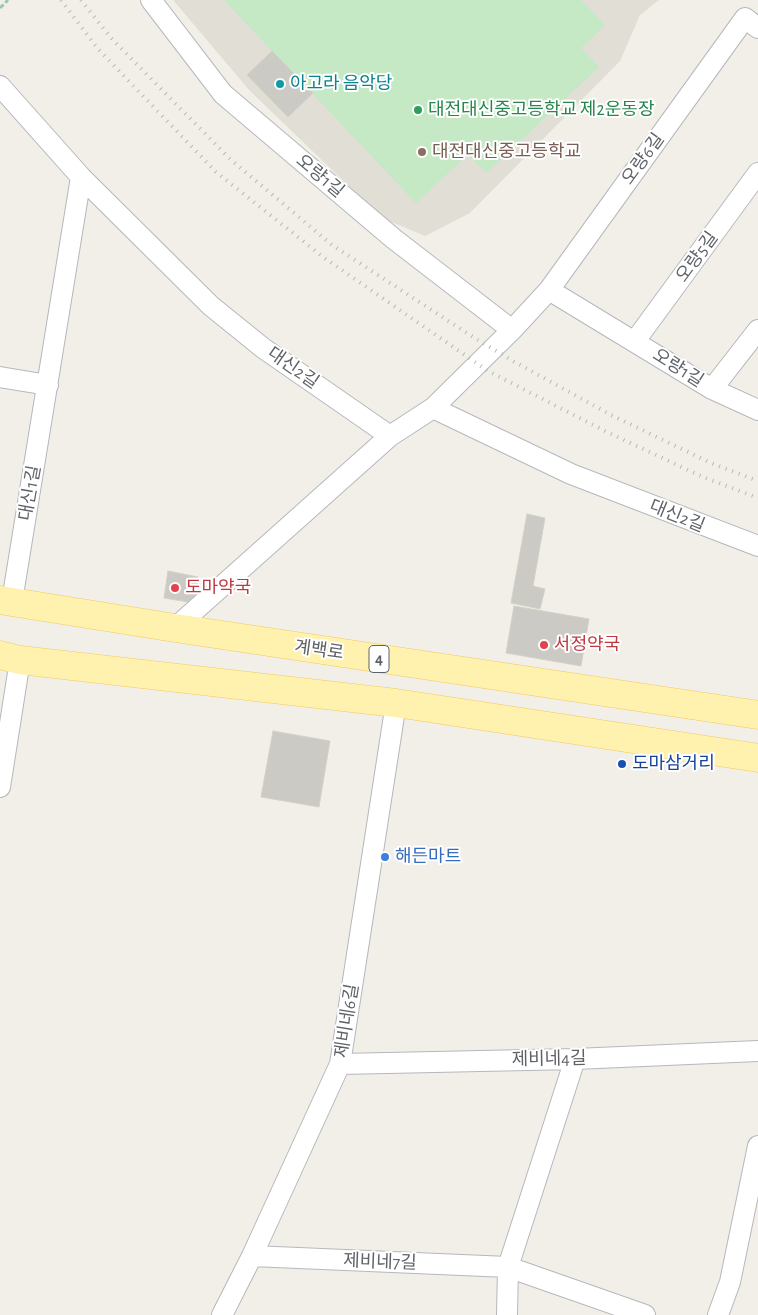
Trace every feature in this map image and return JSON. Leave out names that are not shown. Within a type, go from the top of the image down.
[{"type":"main road","name":"계백로","points":[[6,601],[758,715]]},
{"type":"main road","points":[[10,658],[396,703],[758,758]]},
{"type":"street","name":"오량1길","points":[[151,0],[223,94],[394,239],[512,330]]},
{"type":"street","name":"오량6길","points":[[549,290],[745,18],[758,28]]},
{"type":"street","name":"대신2길","points":[[0,86],[81,177],[212,306],[263,348],[390,436]]},
{"type":"street","name":"오량5길","points":[[635,341],[758,173]]},
{"type":"street","name":"대신1길","points":[[6,601],[48,385],[81,177]]},
{"type":"street","name":"오량1길","points":[[549,290],[712,389],[758,410]]},
{"type":"street","points":[[175,628],[390,436],[433,408],[512,330],[549,290]]},
{"type":"street","points":[[712,389],[758,330]]},
{"type":"street","points":[[0,378],[48,385]]},
{"type":"street","name":"대신2길","points":[[433,408],[571,474],[758,546]]},
{"type":"street","points":[[0,787],[10,658]]},
{"type":"street","name":"제비네6길","points":[[222,1315],[252,1256],[340,1064],[396,703]]},
{"type":"street","name":"제비네4길","points":[[340,1064],[575,1059],[758,1051]]},
{"type":"street","points":[[507,1315],[508,1267],[575,1059]]},
{"type":"street","points":[[718,1315],[730,1282],[758,1146]]},
{"type":"street","name":"제비네7길","points":[[252,1256],[508,1267],[645,1315]]},
{"type":"path","points":[[0,8],[8,0]]},
{"type":"shaded area","name":"대전대신중고등학교","points":[[173,0],[659,0],[640,15],[620,61],[470,213],[425,236],[382,218],[250,91]]},
{"type":"green space","name":"대전대신중고등학교 제2운동장","points":[[224,0],[581,0],[605,25],[581,48],[599,67],[486,173],[468,154],[416,203]]},
{"type":"building","name":"아고라 음악당","points":[[272,51],[313,93],[288,117],[247,75]]},
{"type":"building","points":[[527,514],[545,518],[533,586],[545,589],[540,609],[511,603]]},
{"type":"building","points":[[168,571],[198,577],[195,597],[188,602],[164,598]]},
{"type":"building","points":[[514,606],[589,619],[581,666],[506,653]]},
{"type":"building","points":[[273,731],[330,741],[319,807],[261,797]]},
{"type":"railway","points":[[61,0],[98,49],[216,172],[323,257],[488,371],[605,431],[703,477],[758,498]]},
{"type":"railway","points":[[81,0],[111,38],[229,158],[332,245],[513,361],[611,415],[711,463],[758,481]]},
{"type":"place","name":"아고라 음악당","points":[[280,84]]},
{"type":"place","name":"대전대신중고등학교 제2운동장","points":[[418,110]]},
{"type":"place","name":"대전대신중고등학교","points":[[422,152]]},
{"type":"place","name":"도마약국","points":[[175,588]]},
{"type":"place","name":"서정약국","points":[[544,645]]},
{"type":"place","name":"도마삼거리","points":[[622,764]]},
{"type":"place","name":"해든마트","points":[[385,857]]}]
